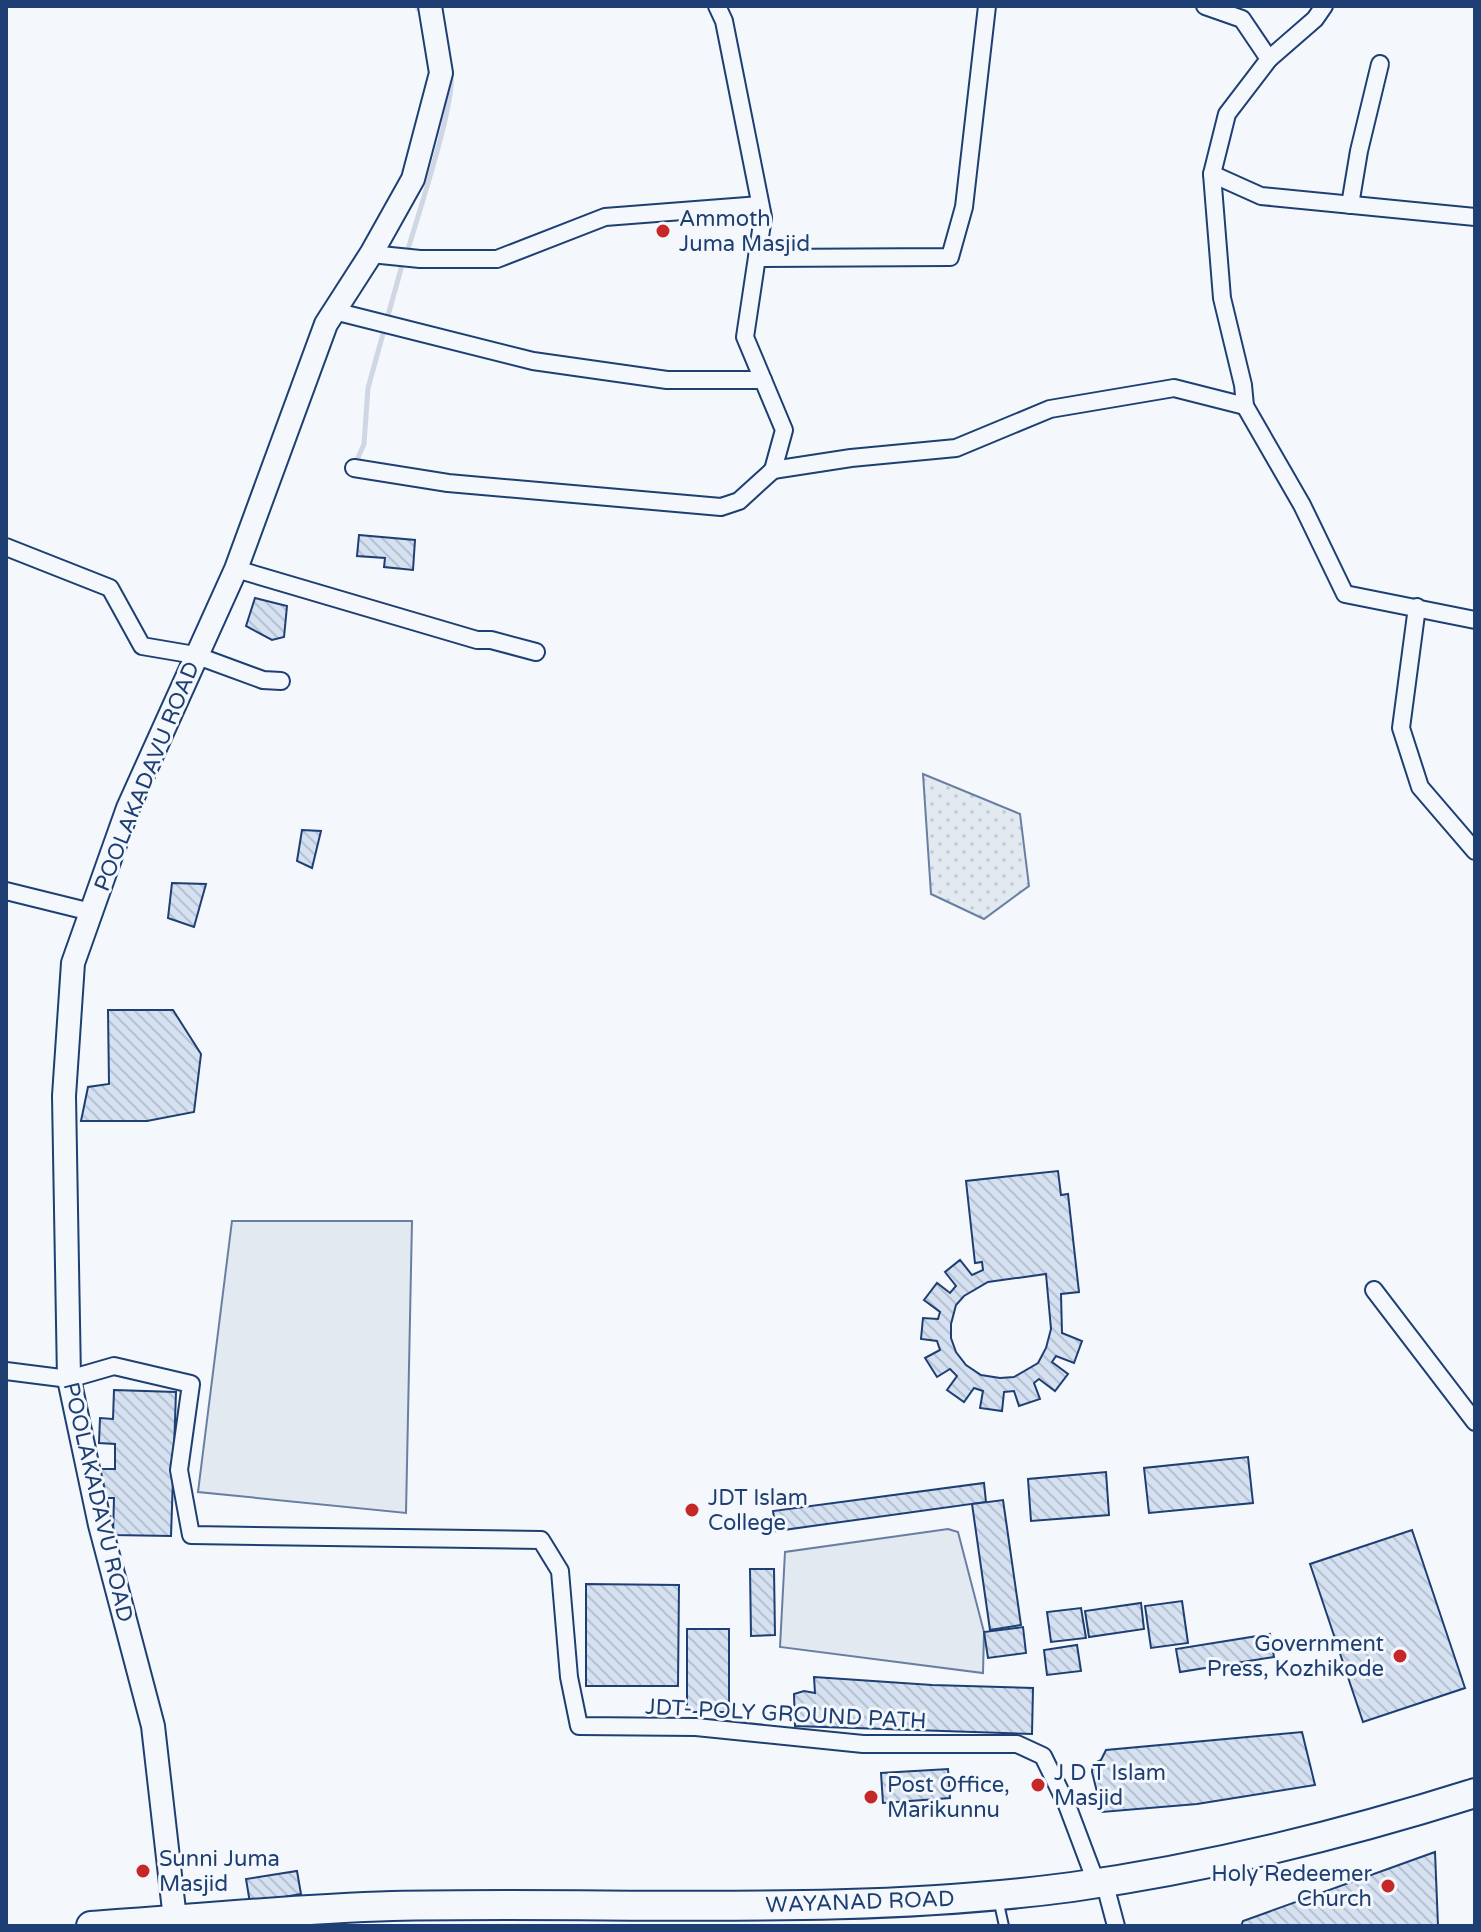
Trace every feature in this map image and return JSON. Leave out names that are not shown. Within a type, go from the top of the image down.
[{"type":"highway","name":"WAYANAD ROAD","points":[[91,1926],[388,1906],[687,1908],[916,1901],[997,1894],[1100,1882],[1204,1864],[1412,1813],[1475,1793]]},
{"type":"street","name":"POOLAKADAVU ROAD","points":[[168,1922],[153,1726],[100,1525],[69,1379],[64,1096],[73,963],[128,808],[236,569],[326,324],[371,254],[413,179],[441,73],[430,6]]},
{"type":"street","points":[[354,468],[448,483],[721,507],[739,501],[773,470],[784,430],[745,337],[763,217],[724,21],[717,6]]},
{"type":"street","points":[[757,258],[950,257],[964,207],[987,6]]},
{"type":"street","points":[[1205,6],[1242,19],[1269,59]]},
{"type":"street","points":[[1324,6],[1315,19],[1269,59],[1227,114],[1212,174],[1222,298],[1243,385],[1245,406],[1302,505],[1345,594],[1475,620]]},
{"type":"street","points":[[1350,205],[1359,151],[1380,64]]},
{"type":"street","points":[[1212,174],[1261,196],[1475,217]]},
{"type":"street","points":[[371,254],[420,259],[497,259],[605,217],[760,205]]},
{"type":"street","points":[[334,311],[533,361],[667,380],[763,380]]},
{"type":"street","points":[[773,470],[851,458],[956,448],[1050,409],[1174,388],[1245,406]]},
{"type":"street","points":[[6,547],[110,588],[142,646],[195,655],[263,680],[281,681]]},
{"type":"street","points":[[236,569],[477,640],[491,640],[536,652]]},
{"type":"street","points":[[1417,607],[1401,728],[1420,787],[1475,851]]},
{"type":"street","points":[[6,891],[91,912]]},
{"type":"street","points":[[1374,1290],[1475,1422]]},
{"type":"street","name":"JDT- POLY GROUND PATH","points":[[69,1379],[114,1366],[191,1384],[179,1470],[191,1535],[541,1540],[560,1571],[569,1677],[579,1726],[696,1727],[863,1744],[1017,1744],[1043,1756],[1067,1805],[1116,1926]]},
{"type":"street","points":[[6,1371],[69,1379]]},
{"type":"lane","points":[[997,1894],[1004,1926]]},
{"type":"shaded area","points":[[923,774],[1020,814],[1029,886],[984,919],[931,894]]},
{"type":"shaded area","points":[[232,1221],[412,1221],[406,1513],[198,1492]]},
{"type":"shaded area","points":[[948,1529],[958,1532],[984,1632],[983,1673],[780,1647],[785,1552]]},
{"type":"building","points":[[359,535],[415,540],[413,570],[384,567],[385,558],[357,556]]},
{"type":"building","points":[[255,598],[287,606],[284,637],[272,640],[246,626]]},
{"type":"building","points":[[302,830],[321,831],[312,868],[297,861]]},
{"type":"building","points":[[172,883],[206,884],[194,927],[168,918]]},
{"type":"building","points":[[108,1010],[173,1010],[201,1054],[194,1112],[147,1121],[81,1121],[88,1087],[109,1084]]},
{"type":"building","points":[[1058,1171],[1061,1195],[1068,1194],[1079,1292],[1061,1294],[1062,1333],[1082,1341],[1074,1363],[1056,1356],[1052,1362],[1068,1374],[1055,1391],[1039,1379],[1034,1383],[1040,1399],[1019,1406],[1014,1391],[1004,1392],[1002,1411],[980,1408],[983,1391],[974,1388],[964,1402],[947,1390],[957,1376],[950,1369],[937,1377],[925,1358],[940,1350],[937,1341],[921,1339],[923,1318],[938,1319],[940,1312],[924,1300],[937,1283],[950,1293],[956,1286],[945,1272],[960,1260],[972,1275],[983,1270],[982,1262],[975,1263],[966,1181]],"holes":[[[1046,1274],[1051,1329],[1038,1363],[1014,1377],[981,1375],[966,1365],[956,1352],[951,1338],[956,1305],[964,1296],[988,1282]]]},
{"type":"building","points":[[114,1390],[176,1392],[171,1536],[113,1535],[114,1498],[100,1498],[100,1469],[115,1469],[115,1444],[99,1443],[100,1418],[113,1419]]},
{"type":"building","points":[[1248,1457],[1253,1503],[1149,1513],[1144,1468]]},
{"type":"building","points":[[1106,1472],[1109,1515],[1031,1521],[1028,1479]]},
{"type":"building","points":[[984,1483],[986,1502],[776,1531],[773,1511]]},
{"type":"building","points":[[1003,1500],[1021,1625],[990,1630],[972,1504]]},
{"type":"building","points":[[1412,1530],[1465,1688],[1363,1722],[1310,1564]]},
{"type":"building","points":[[750,1569],[774,1569],[775,1635],[751,1636]]},
{"type":"building","points":[[586,1584],[679,1585],[678,1686],[586,1686]]},
{"type":"building","points":[[1182,1601],[1188,1643],[1151,1648],[1145,1606]]},
{"type":"building","points":[[1141,1603],[1144,1629],[1089,1637],[1085,1611]]},
{"type":"building","points":[[1081,1608],[1086,1638],[1051,1642],[1047,1612]]},
{"type":"building","points":[[1023,1627],[1026,1653],[988,1658],[984,1632]]},
{"type":"building","points":[[687,1629],[729,1629],[729,1712],[687,1712]]},
{"type":"building","points":[[1270,1634],[1274,1657],[1180,1672],[1176,1649]]},
{"type":"building","points":[[1077,1645],[1081,1671],[1047,1675],[1044,1650]]},
{"type":"building","points":[[814,1677],[1033,1688],[1032,1734],[795,1726],[794,1694],[804,1691],[815,1693]]},
{"type":"building","points":[[1302,1732],[1315,1785],[1197,1804],[1102,1812],[1092,1772],[1093,1764],[1101,1760],[1106,1750]]},
{"type":"building","points":[[948,1769],[950,1798],[883,1803],[881,1773]]},
{"type":"building","name":"Holy Redeemer Church","points":[[1435,1852],[1438,1926],[1241,1926],[1243,1921]]},
{"type":"building","points":[[297,1871],[301,1894],[250,1903],[246,1879]]},
{"type":"waterway","points":[[407,253],[443,129],[449,103],[450,70]]},
{"type":"waterway","points":[[354,467],[364,444],[368,388],[402,265]]},
{"type":"place","name":"Ammoth Juma Masjid","points":[[663,231]]},
{"type":"place","name":"JDT Islam College","points":[[692,1510]]},
{"type":"place","name":"Government Press, Kozhikode","points":[[1400,1656]]},
{"type":"place","name":"J D T Islam Masjid","points":[[1038,1785]]},
{"type":"place","name":"Post Office, Marikunnu","points":[[871,1797]]},
{"type":"place","name":"Sunni Juma Masjid","points":[[143,1871]]},
{"type":"place","name":"Holy Redeemer Church","points":[[1388,1886]]}]
